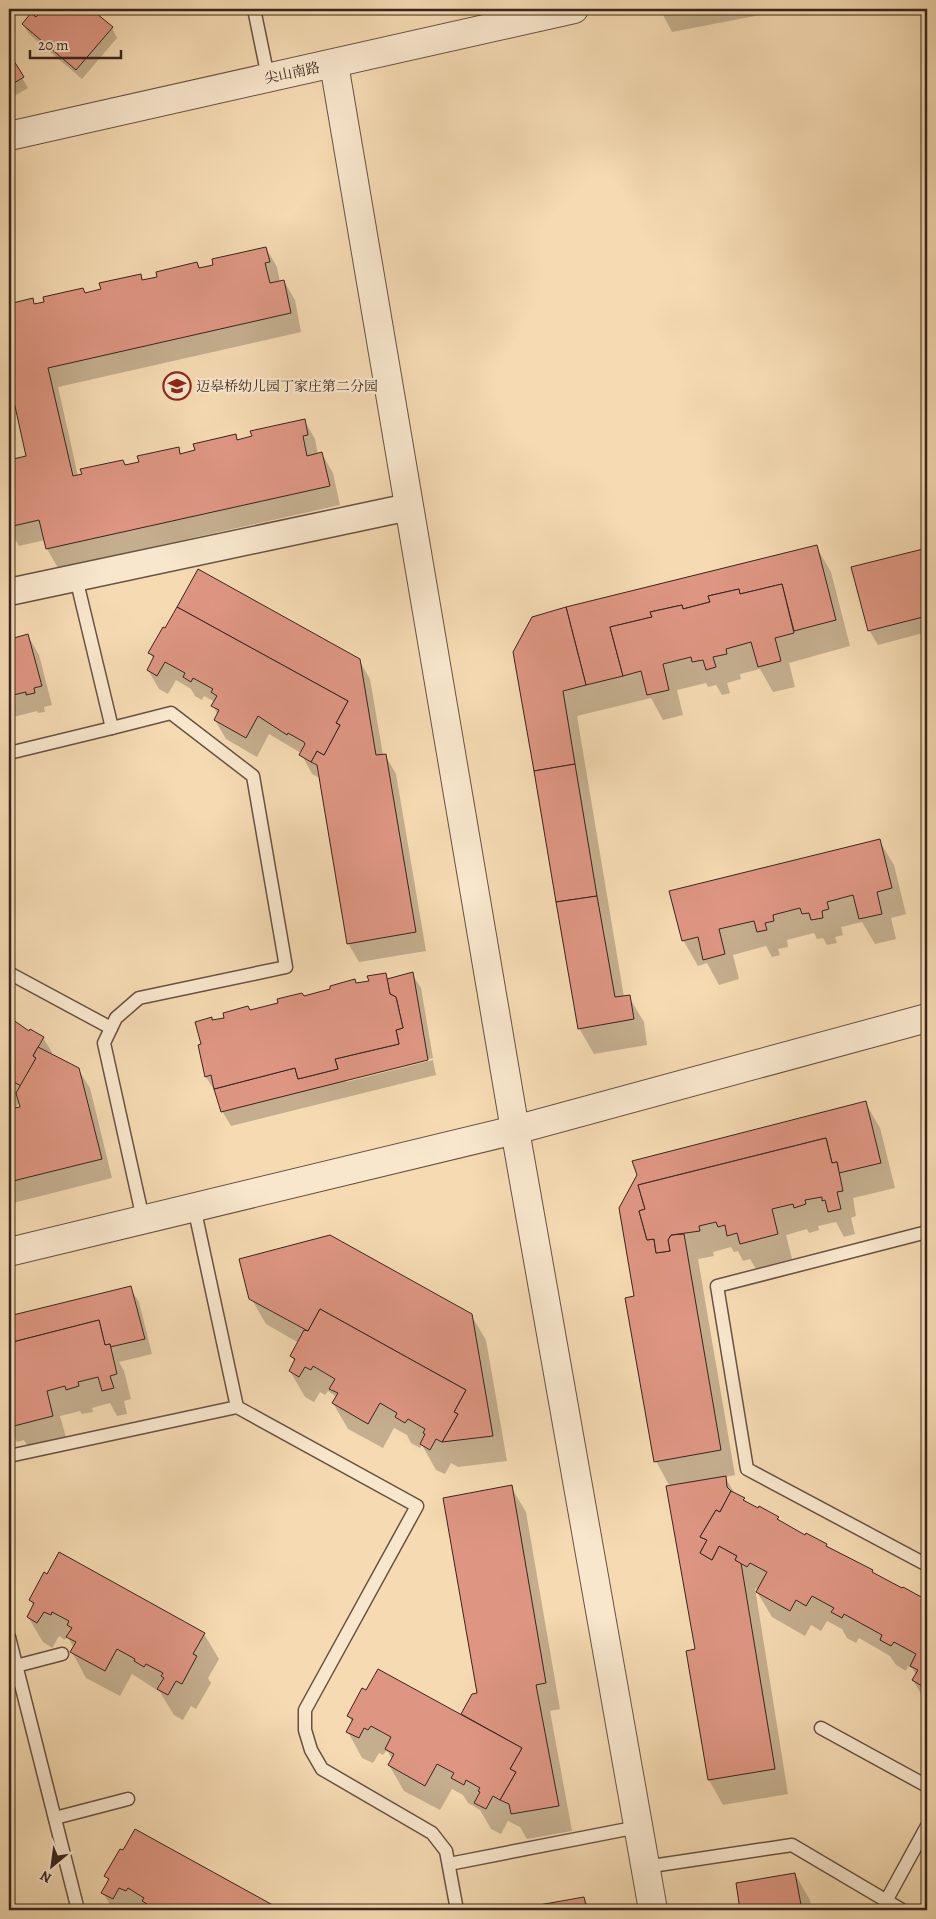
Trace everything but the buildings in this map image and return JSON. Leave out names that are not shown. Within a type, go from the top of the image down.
[{"type":"street","name":"尖山南路","points":[[9,136],[574,9]]},
{"type":"street","points":[[334,64],[514,1130],[653,1910]]},
{"type":"street","points":[[9,592],[409,507]]},
{"type":"street","points":[[9,1252],[514,1130],[927,1018]]},
{"type":"lane","points":[[254,9],[268,77]]},
{"type":"lane","points":[[76,578],[112,728]]},
{"type":"lane","points":[[9,753],[171,713],[253,776],[286,967],[139,998],[116,1018],[104,1043],[143,1219]]},
{"type":"lane","points":[[9,973],[111,1028]]},
{"type":"lane","points":[[194,1207],[237,1407]]},
{"type":"lane","points":[[927,1232],[717,1286],[747,1469],[927,1565]]},
{"type":"lane","points":[[9,1456],[237,1407],[417,1506],[305,1710],[305,1730],[311,1750],[322,1769],[432,1833],[446,1851],[457,1910]]},
{"type":"lane","points":[[9,1637],[78,1910]]},
{"type":"lane","points":[[16,1666],[62,1654]]},
{"type":"lane","points":[[821,1728],[927,1786]]},
{"type":"lane","points":[[55,1818],[128,1798]]},
{"type":"lane","points":[[886,1901],[927,1826]]},
{"type":"lane","points":[[448,1864],[638,1827]]},
{"type":"lane","points":[[645,1867],[792,1845],[902,1910]]},
{"type":"place","name":"迈皋桥幼儿园丁家庄第二分园","points":[[177,386]]}]
